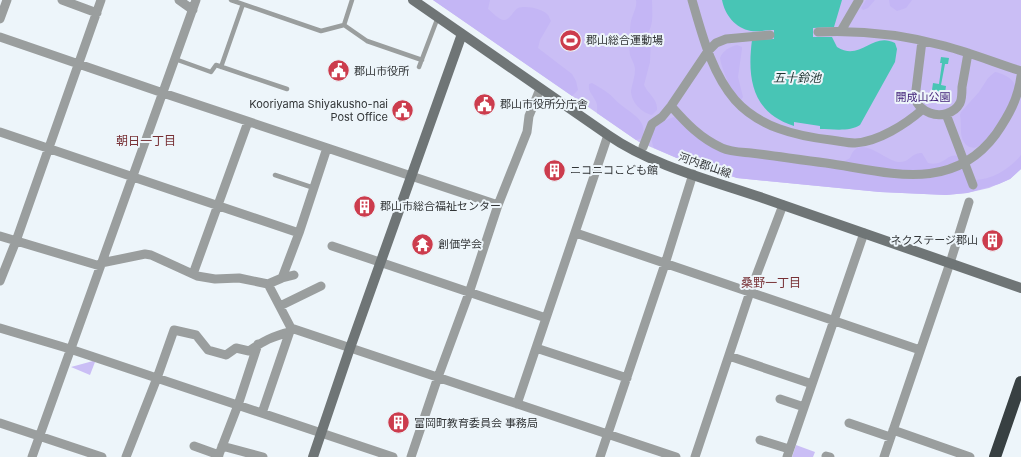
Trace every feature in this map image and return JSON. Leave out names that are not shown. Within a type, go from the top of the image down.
[{"type":"highway","points":[[994,457],[1021,382]]},
{"type":"main road","name":"河内郡山線","points":[[413,0],[625,147],[693,174],[1021,288]]},
{"type":"main road","points":[[314,457],[350,348],[462,34]]},
{"type":"street","points":[[0,19],[7,0]]},
{"type":"street","points":[[62,0],[97,13]]},
{"type":"street","points":[[0,281],[16,241],[101,0]]},
{"type":"street","points":[[180,0],[192,10]]},
{"type":"street","points":[[32,457],[196,0]]},
{"type":"street","points":[[692,0],[708,52],[724,83],[735,99],[754,117],[790,133],[856,143],[881,136],[906,122],[922,109]]},
{"type":"street","points":[[841,31],[860,0]]},
{"type":"street","points":[[818,32],[841,31],[883,34],[922,41],[968,53],[1021,71]]},
{"type":"street","points":[[643,147],[652,124],[662,117],[671,106],[716,42],[726,39],[770,35]]},
{"type":"street","points":[[0,37],[411,177],[498,205]]},
{"type":"street","points":[[922,41],[916,98],[922,109],[932,114],[946,114],[952,111],[960,102],[968,53]]},
{"type":"street","points":[[671,106],[700,136],[728,150],[838,165],[889,174],[926,175],[940,172],[965,162],[975,156],[986,146],[1009,114],[1017,95],[1021,76]]},
{"type":"street","points":[[411,457],[438,377],[469,293],[498,205],[527,132],[529,116],[540,89]]},
{"type":"street","points":[[946,114],[965,162],[972,185]]},
{"type":"street","points":[[193,274],[248,122]]},
{"type":"street","points":[[0,132],[299,233]]},
{"type":"street","points":[[517,404],[608,135]]},
{"type":"street","points":[[282,278],[299,233],[327,148]]},
{"type":"street","points":[[600,457],[665,264],[693,174]]},
{"type":"street","points":[[884,457],[950,263],[969,202]]},
{"type":"street","points":[[695,457],[750,292],[783,205]]},
{"type":"street","points":[[576,233],[920,350]]},
{"type":"street","points":[[760,440],[788,453],[864,233]]},
{"type":"street","points":[[0,236],[101,265],[145,254],[151,255],[193,274],[215,278],[239,278],[268,284],[282,278],[294,276]]},
{"type":"street","points":[[332,246],[546,318]]},
{"type":"street","points":[[262,413],[291,330],[268,284]]},
{"type":"street","points":[[280,306],[320,286]]},
{"type":"street","points":[[0,328],[70,349],[393,457]]},
{"type":"street","points":[[126,457],[174,330],[196,335],[206,348],[220,354],[228,354],[236,348],[249,351],[258,344],[291,330],[438,377],[676,457]]},
{"type":"street","points":[[220,452],[238,405],[258,344]]},
{"type":"street","points":[[536,348],[627,378]]},
{"type":"street","points":[[729,356],[812,384]]},
{"type":"street","points":[[780,399],[804,407]]},
{"type":"street","points":[[0,423],[102,457]]},
{"type":"street","points":[[848,423],[892,434],[970,457]]},
{"type":"street","points":[[194,446],[220,452],[263,457]]},
{"type":"lane","points":[[231,0],[322,31],[344,25]]},
{"type":"lane","points":[[344,25],[352,0]]},
{"type":"lane","points":[[221,67],[243,4]]},
{"type":"lane","points":[[419,67],[438,17]]},
{"type":"lane","points":[[344,25],[367,41],[422,60]]},
{"type":"lane","points":[[175,59],[211,72],[216,65],[287,89]]},
{"type":"lane","points":[[275,175],[314,188]]},
{"type":"green space","name":"開成山公園","points":[[433,0],[1021,0],[1021,169],[1010,179],[989,188],[967,193],[946,195],[880,192],[737,178],[679,159],[639,142]]},
{"type":"green space","points":[[93,361],[95,362],[90,375],[71,367]]},
{"type":"green space","points":[[796,445],[815,452],[813,457],[792,457]]},
{"type":"shaded area","points":[[433,0],[490,0],[488,9],[502,20],[508,19],[516,9],[521,7],[534,8],[546,13],[551,21],[540,40],[538,48],[572,74],[576,81],[578,90],[572,96]]},
{"type":"shaded area","points":[[636,0],[652,0],[652,21],[648,33],[651,40],[650,62],[644,85],[657,106],[657,110],[652,115],[644,112],[635,103],[631,95],[635,70],[630,55],[629,43],[632,17],[636,8]]},
{"type":"shaded area","points":[[866,0],[875,0],[868,8],[863,10],[861,8]]},
{"type":"shaded area","points":[[889,0],[912,0],[906,8],[897,11],[890,6]]},
{"type":"shaded area","points":[[737,45],[742,47],[738,77],[743,97],[741,100],[734,92],[728,80],[720,58],[727,49]]},
{"type":"shaded area","points":[[995,72],[1009,78],[1014,82],[1014,91],[1007,109],[988,137],[977,147],[969,147],[962,139],[961,112],[979,92],[988,78]]},
{"type":"shaded area","points":[[592,83],[608,93],[641,122],[643,126],[642,138],[636,140],[597,113],[597,103],[589,89],[589,84]]},
{"type":"shaded area","points":[[674,117],[685,122],[710,138],[739,148],[843,162],[850,158],[854,150],[860,147],[866,147],[894,161],[900,162],[903,162],[919,153],[922,153],[928,163],[931,164],[939,163],[950,157],[959,156],[976,180],[989,178],[1001,172],[1012,165],[1021,155],[1021,169],[1010,179],[999,184],[967,193],[946,195],[880,192],[737,178],[679,159],[654,148],[652,137],[655,128]]},
{"type":"water","name":"五十鈴池","points":[[722,0],[842,0],[834,27],[813,28],[813,37],[832,37],[837,47],[845,51],[860,49],[880,41],[887,40],[895,43],[897,49],[895,62],[860,125],[851,129],[841,130],[820,129],[820,126],[794,122],[794,126],[780,120],[769,112],[761,103],[755,92],[752,80],[751,54],[752,40],[774,39],[774,30],[751,31],[740,27],[728,16]]},
{"type":"water","points":[[941,57],[949,58],[948,64],[945,64],[941,85],[946,86],[945,93],[932,90],[933,83],[939,84],[942,63],[940,63]]},
{"type":"place","name":"郡山総合運動場","points":[[571,40]]},
{"type":"place","name":"郡山市役所","points":[[338,71]]},
{"type":"place","name":"郡山市役所分庁舎","points":[[485,104]]},
{"type":"place","name":"Kooriyama Shiyakusho-nai Post Office","points":[[403,110]]},
{"type":"place","name":"ニコニコこども館","points":[[555,170]]},
{"type":"place","name":"郡山市総合福祉センター","points":[[364,206]]},
{"type":"place","name":"ネクステージ郡山","points":[[993,240]]},
{"type":"place","name":"創価学会","points":[[422,244]]},
{"type":"place","name":"富岡町教育委員会 事務局","points":[[398,423]]},
{"type":"district","name":"朝日一丁目","points":[[146,141]]},
{"type":"district","name":"桑野一丁目","points":[[771,283]]}]
